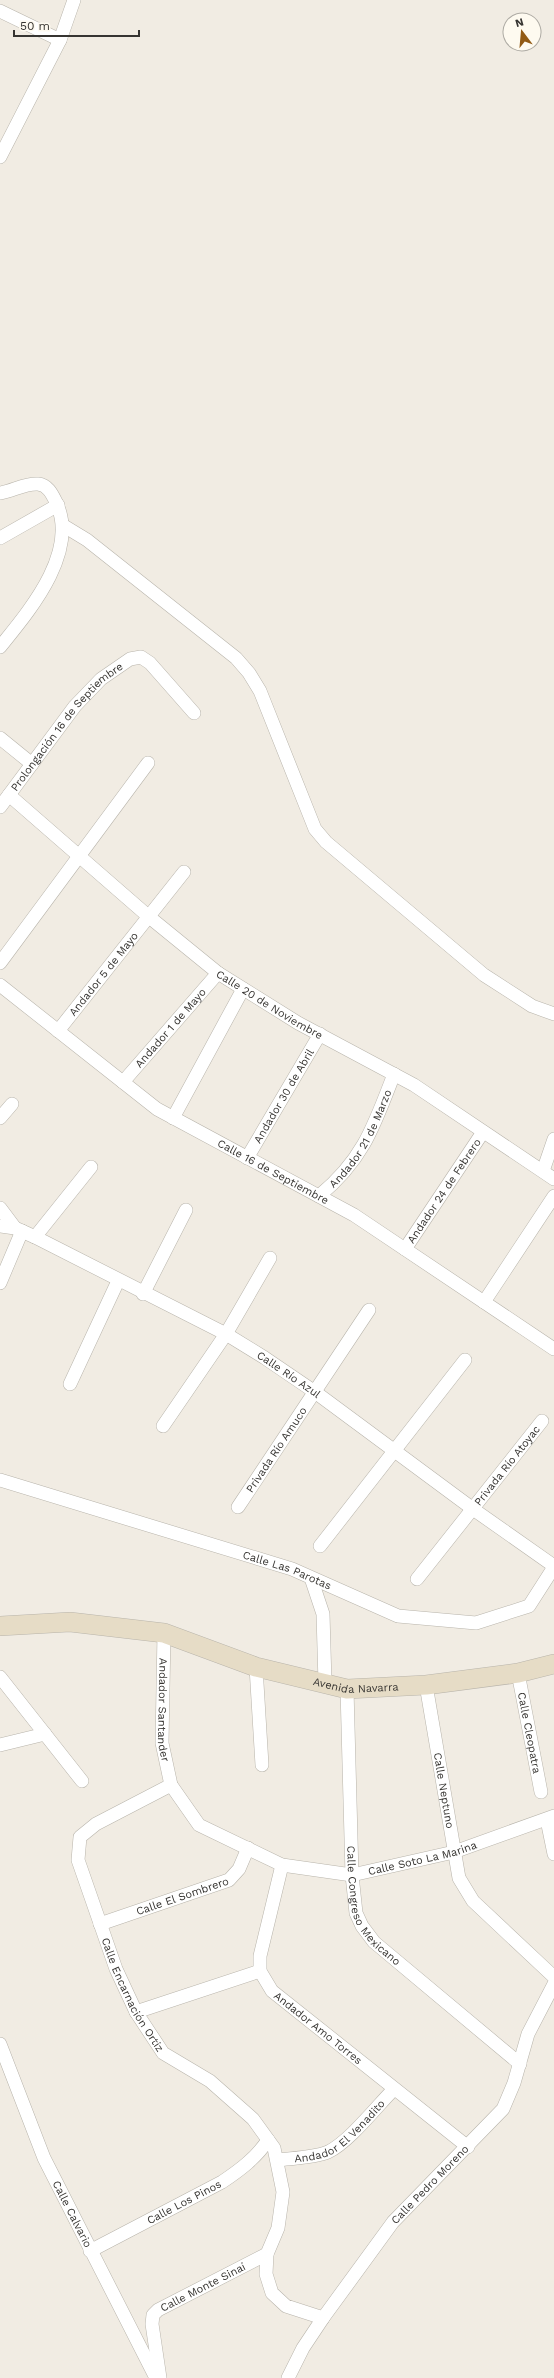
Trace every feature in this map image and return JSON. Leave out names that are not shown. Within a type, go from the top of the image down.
[{"type":"street","points":[[0,156],[60,40],[74,0]]},
{"type":"street","points":[[0,10],[60,40]]},
{"type":"street","points":[[0,493],[24,486],[40,484],[50,489],[58,505],[64,526],[57,562],[33,608],[0,647]]},
{"type":"street","points":[[0,538],[58,505]]},
{"type":"street","points":[[64,526],[87,540],[211,638],[236,658],[249,673],[260,691],[315,829],[326,842],[484,975],[532,1006],[554,1014]]},
{"type":"street","name":"Prolongación 16 de Septiembre","points":[[0,807],[75,706],[101,679],[130,658],[141,657],[150,663],[194,713]]},
{"type":"street","points":[[0,738],[32,764]]},
{"type":"street","points":[[0,963],[148,763]]},
{"type":"street","name":"Calle 20 de Noviembre","points":[[9,795],[148,916],[218,974],[320,1034],[414,1085],[554,1179]]},
{"type":"street","name":"Andador 5 de Mayo","points":[[58,1031],[184,872]]},
{"type":"street","name":"Andador 1 de Mayo","points":[[123,1082],[218,974]]},
{"type":"street","name":"Calle 16 de Septiembre","points":[[0,985],[157,1109],[354,1215],[554,1348]]},
{"type":"street","points":[[173,1118],[243,989]]},
{"type":"street","name":"Andador 30 de Abril","points":[[247,1158],[320,1034]]},
{"type":"street","name":"Andador 21 de Marzo","points":[[319,1196],[340,1179],[352,1163],[372,1130],[394,1074]]},
{"type":"street","points":[[0,1118],[12,1104]]},
{"type":"street","name":"Andador 24 de Febrero","points":[[405,1249],[483,1132]]},
{"type":"street","points":[[542,1171],[554,1139]]},
{"type":"street","points":[[34,1237],[91,1167]]},
{"type":"street","points":[[484,1302],[554,1196]]},
{"type":"street","points":[[0,1208],[19,1230],[0,1283]]},
{"type":"street","points":[[143,1294],[186,1210]]},
{"type":"street","name":"Calle Río Azul","points":[[0,1226],[19,1230],[34,1237],[143,1294],[226,1334],[315,1392],[473,1509],[554,1566]]},
{"type":"street","points":[[163,1426],[226,1334],[270,1258]]},
{"type":"street","points":[[70,1384],[118,1281]]},
{"type":"street","name":"Privada Río Amuco","points":[[238,1507],[369,1310]]},
{"type":"street","points":[[320,1546],[465,1360]]},
{"type":"street","name":"Privada Río Atoyac","points":[[417,1579],[542,1421]]},
{"type":"street","name":"Calle Las Parotas","points":[[0,1480],[292,1569],[398,1616],[476,1623],[529,1606],[554,1566]]},
{"type":"street","points":[[311,1578],[323,1614],[325,1683]]},
{"type":"street","name":"Avenida Navarra","points":[[0,1626],[70,1622],[164,1633],[256,1667],[346,1689],[426,1685],[518,1673],[554,1664]]},
{"type":"street","name":"Andador Santander","points":[[164,1633],[162,1743],[171,1785]]},
{"type":"street","points":[[256,1667],[262,1765]]},
{"type":"street","name":"Calle Cleopatra","points":[[518,1673],[541,1792]]},
{"type":"street","points":[[0,1677],[82,1781]]},
{"type":"street","name":"Calle Neptuno","points":[[426,1685],[459,1878],[473,1901],[554,1977]]},
{"type":"street","name":"Calle Congreso Mexicano","points":[[346,1689],[352,1875],[356,1913],[362,1926],[374,1942],[520,2064]]},
{"type":"street","points":[[0,1745],[45,1734]]},
{"type":"street","name":"Calle Soto La Marina","points":[[171,1785],[199,1825],[282,1865],[352,1875],[454,1852],[550,1818]]},
{"type":"street","name":"Calle Encarnación Ortiz","points":[[171,1785],[96,1824],[80,1838],[78,1860],[116,1969],[136,2012],[164,2054],[210,2080],[254,2119],[274,2148],[284,2192],[278,2228],[267,2254]]},
{"type":"street","points":[[550,1818],[554,1854]]},
{"type":"street","name":"Calle El Sombrero","points":[[100,1924],[229,1880],[239,1870],[248,1848]]},
{"type":"street","points":[[136,2012],[260,1972],[260,1956],[282,1865]]},
{"type":"street","name":"Andador Amo Torres","points":[[260,1972],[272,1992],[468,2147]]},
{"type":"street","name":"Calle Pedro Moreno","points":[[288,2378],[303,2348],[323,2318],[393,2222],[468,2147],[502,2110],[520,2064],[528,2034],[554,1984]]},
{"type":"street","name":"Calle Calvario","points":[[0,2044],[44,2158],[156,2378]]},
{"type":"street","name":"Andador El Venadito","points":[[277,2160],[319,2154],[339,2146],[394,2089]]},
{"type":"street","name":"Calle Los Pinos","points":[[90,2251],[222,2182],[242,2169],[260,2151],[268,2140]]},
{"type":"street","points":[[267,2254],[266,2274],[272,2293],[286,2306],[323,2318]]},
{"type":"street","name":"Calle Monte Sinaí","points":[[160,2378],[152,2324],[153,2316],[158,2310],[267,2254]]}]
